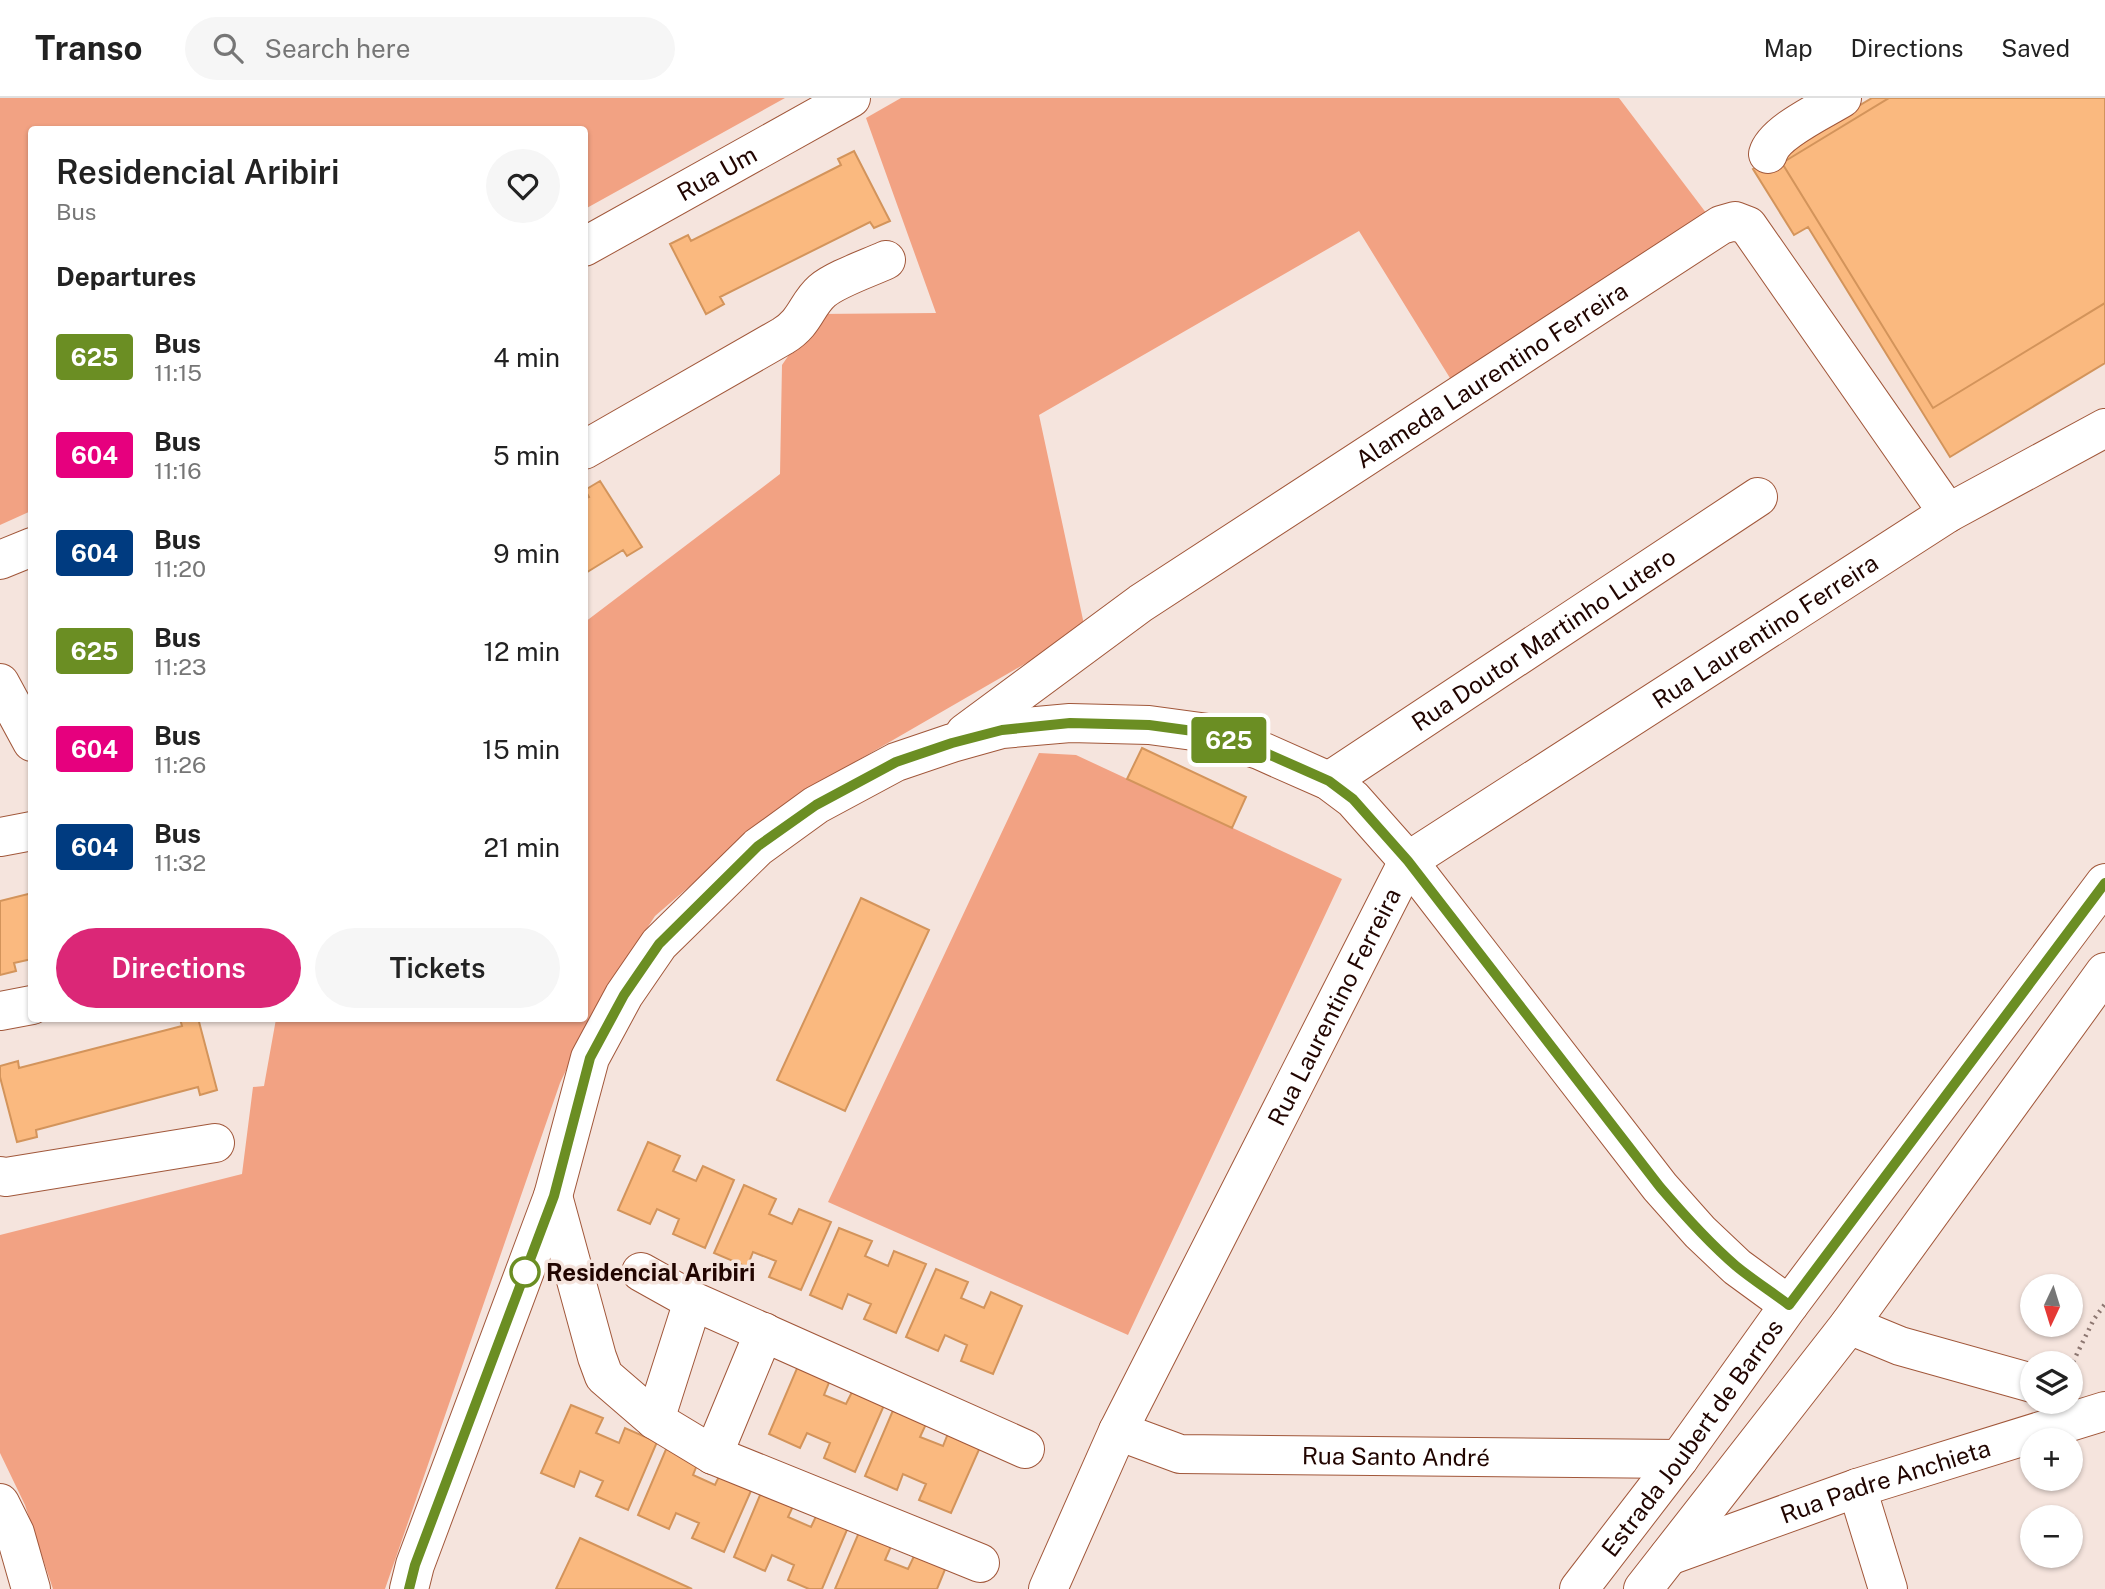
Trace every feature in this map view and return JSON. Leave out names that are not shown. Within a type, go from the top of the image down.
[{"type":"street","name":"Rua Um","points":[[588,245],[850,98]]},
{"type":"street","points":[[1768,154],[1770,146],[1783,135],[1842,98]]},
{"type":"street","name":"Alameda Laurentino Ferreira","points":[[952,743],[1152,596],[1721,225],[1735,221],[1748,226],[1948,513]]},
{"type":"street","points":[[588,448],[793,330],[823,290],[886,260]]},
{"type":"street","name":"Rua Laurentino Ferreira","points":[[1048,1589],[1118,1430],[1408,861],[1948,513],[2105,428]]},
{"type":"street","name":"Rua Doutor Martinho Lutero","points":[[1329,781],[1758,497]]},
{"type":"street","points":[[0,560],[28,549]]},
{"type":"street","points":[[0,683],[28,735]]},
{"type":"street","points":[[409,1589],[415,1565],[554,1196],[590,1058],[624,995],[659,944],[758,846],[816,805],[896,762],[1002,730],[1056,724],[1149,725],[1208,733],[1259,750],[1329,781],[1353,799],[1408,861],[1660,1187],[1718,1250],[1789,1305]]},
{"type":"street","points":[[0,837],[28,832]]},
{"type":"street","name":"Estrada Joubert de Barros","points":[[1578,1589],[1679,1459],[1789,1305],[2105,883]]},
{"type":"street","name":"Estrada Joubert de Barros","points":[[1643,1589],[1849,1325],[2105,972]]},
{"type":"street","points":[[0,1011],[28,1006]]},
{"type":"street","points":[[0,1177],[215,1143]]},
{"type":"street","points":[[554,1196],[604,1376],[655,1420],[713,1455],[981,1563]]},
{"type":"street","points":[[641,1272],[693,1301],[1024,1449]]},
{"type":"street","points":[[655,1420],[693,1301]]},
{"type":"street","points":[[1849,1325],[1900,1346],[2020,1380]]},
{"type":"street","points":[[713,1455],[764,1332]]},
{"type":"street","points":[[2083,1398],[2105,1404]]},
{"type":"street","name":"Rua Padre Anchieta","points":[[1669,1556],[1857,1488],[2105,1411]]},
{"type":"street","name":"Rua Santo André","points":[[1118,1430],[1180,1454],[1679,1459]]},
{"type":"street","points":[[1857,1488],[1888,1589]]},
{"type":"street","points":[[0,1503],[15,1533],[31,1589]]},
{"type":"path","points":[[2078,1351],[2094,1319],[2105,1304]]},
{"type":"shaded area","points":[[0,98],[785,98],[588,207],[588,126],[28,126],[28,512],[0,525]]},
{"type":"shaded area","points":[[901,98],[1619,98],[1710,218],[1458,391],[1359,231],[1039,415],[1085,629],[810,788],[655,916],[599,1001],[560,1083],[385,1589],[53,1589],[25,1505],[0,1453],[0,1235],[242,1174],[253,1087],[264,1086],[275,1022],[588,1022],[588,620],[780,474],[782,365],[817,314],[936,313],[866,118]]},
{"type":"shaded area","points":[[1039,753],[1076,755],[1342,879],[1128,1335],[828,1202]]},
{"type":"building","points":[[1872,98],[1889,98],[1782,163],[1933,408],[2105,303],[2105,363],[1950,457],[1808,227],[1794,235],[1753,169]]},
{"type":"building","points":[[1889,98],[2105,98],[2105,303],[1933,408],[1782,163]]},
{"type":"building","points":[[854,151],[890,221],[874,228],[870,222],[720,297],[724,304],[706,314],[670,244],[688,235],[691,241],[841,165],[838,159]]},
{"type":"building","points":[[600,481],[642,547],[627,556],[623,550],[588,572],[589,497],[588,488]]},
{"type":"building","points":[[1142,748],[1246,797],[1232,828],[1127,779]]},
{"type":"building","points":[[28,894],[28,960],[14,963],[16,971],[0,975],[0,901]]},
{"type":"building","points":[[861,898],[929,930],[845,1111],[777,1080]]},
{"type":"building","points":[[181,1022],[199,1022],[217,1090],[200,1095],[198,1087],[36,1130],[37,1137],[17,1142],[0,1077],[0,1066],[18,1061],[19,1068],[182,1026]]},
{"type":"building","points":[[648,1142],[680,1156],[673,1171],[696,1181],[703,1166],[734,1180],[705,1248],[673,1234],[679,1219],[657,1209],[650,1224],[618,1210]]},
{"type":"building","points":[[744,1185],[776,1199],[769,1214],[792,1224],[799,1209],[831,1222],[801,1290],[769,1277],[776,1261],[753,1252],[747,1267],[714,1253]]},
{"type":"building","points":[[839,1228],[872,1241],[865,1256],[888,1266],[894,1251],[926,1264],[896,1333],[864,1319],[871,1304],[848,1294],[842,1309],[810,1295]]},
{"type":"building","points":[[936,1269],[968,1282],[961,1298],[984,1308],[991,1292],[1022,1306],[993,1374],[961,1361],[967,1345],[945,1335],[938,1351],[906,1337]]},
{"type":"building","points":[[798,1366],[830,1380],[824,1395],[846,1404],[853,1390],[885,1403],[855,1472],[824,1458],[830,1443],[807,1433],[800,1448],[769,1434]]},
{"type":"building","points":[[571,1405],[603,1418],[596,1433],[619,1443],[625,1428],[657,1442],[628,1510],[596,1496],[603,1481],[580,1471],[574,1487],[541,1473]]},
{"type":"building","points":[[894,1408],[927,1422],[920,1437],[943,1446],[949,1431],[981,1445],[951,1513],[919,1500],[926,1484],[903,1474],[897,1490],[865,1476]]},
{"type":"building","points":[[667,1447],[699,1460],[693,1475],[715,1485],[722,1470],[754,1484],[724,1552],[692,1538],[699,1523],[676,1513],[669,1529],[638,1515]]},
{"type":"building","points":[[763,1488],[795,1502],[788,1517],[811,1527],[818,1512],[849,1525],[822,1589],[809,1589],[788,1580],[794,1565],[772,1555],[765,1571],[734,1557]]},
{"type":"building","points":[[860,1530],[892,1544],[885,1560],[908,1569],[915,1554],[946,1567],[937,1589],[835,1589]]},
{"type":"building","points":[[580,1538],[692,1589],[556,1589]]},
{"type":"bus line","name":"625","points":[[409,1589],[415,1565],[554,1196],[590,1058],[624,995],[659,944],[758,846],[816,805],[896,762],[1002,730],[1070,723],[1149,725],[1208,733],[1259,750],[1329,781],[1353,799],[1408,861],[1660,1187],[1718,1250],[1789,1305],[2105,883]]},
{"type":"place","name":"Residencial Aribiri","points":[[525,1272]]}]
